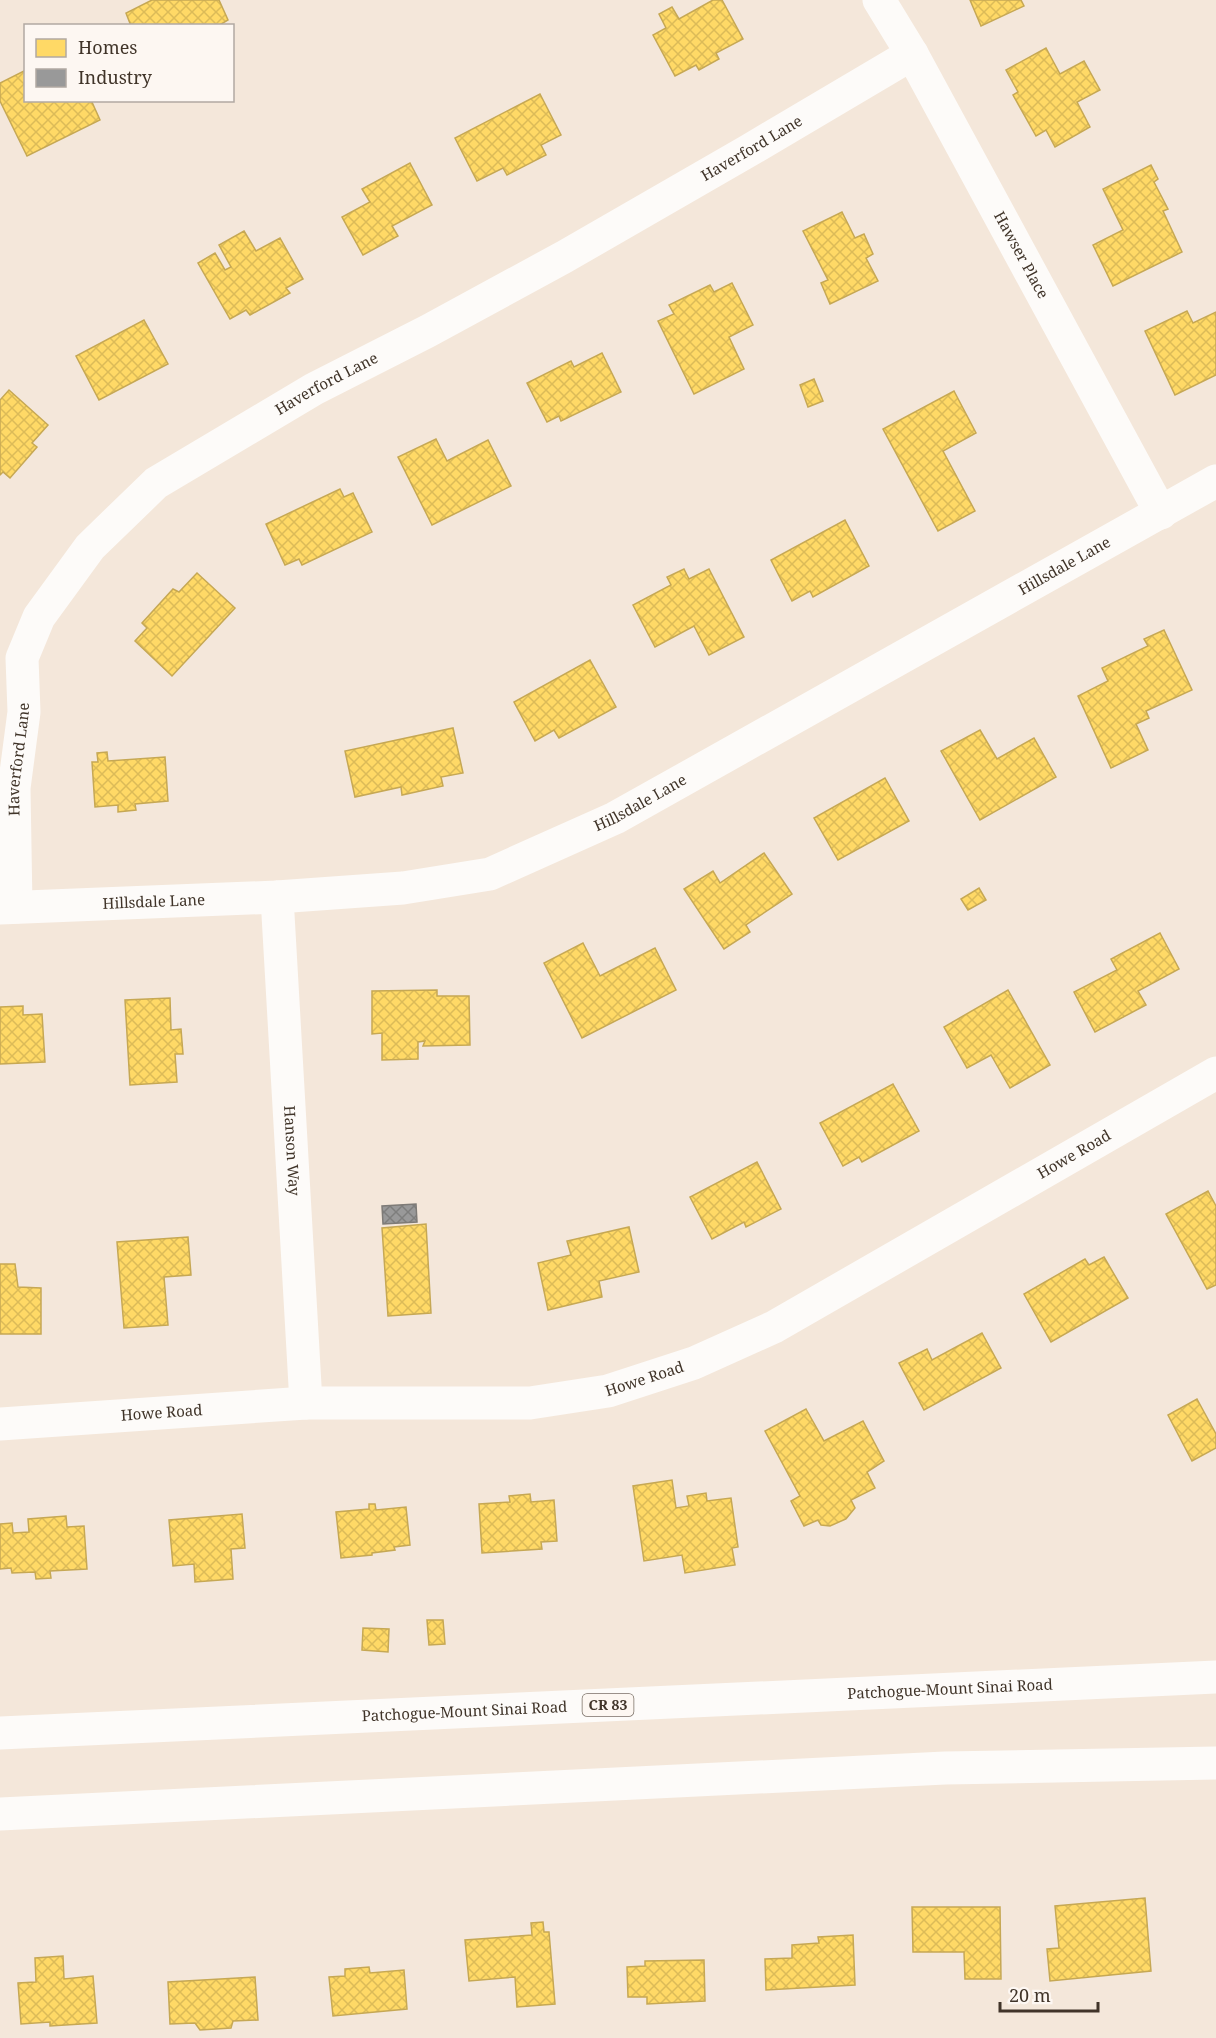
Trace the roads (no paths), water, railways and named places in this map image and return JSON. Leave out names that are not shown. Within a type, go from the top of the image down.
[{"type":"main road","name":"Hawser Place","points":[[879,0],[912,54],[1161,513]]},
{"type":"main road","name":"Haverford Lane","points":[[8,908],[14,788],[24,712],[22,658],[39,617],[90,547],[156,483],[314,389],[428,331],[574,251],[912,54]]},
{"type":"main road","name":"Hillsdale Lane","points":[[8,908],[277,897],[403,888],[490,874],[615,818],[1216,482]]},
{"type":"main road","name":"Hanson Way","points":[[277,897],[306,1403]]},
{"type":"main road","name":"Howe Road","points":[[0,1424],[306,1403],[530,1403],[608,1391],[694,1363],[774,1327],[1216,1074]]},
{"type":"main road","name":"Patchogue-Mount Sinai Road","points":[[0,1733],[1216,1677]]},
{"type":"main road","points":[[0,1814],[945,1768],[1216,1763]]}]
